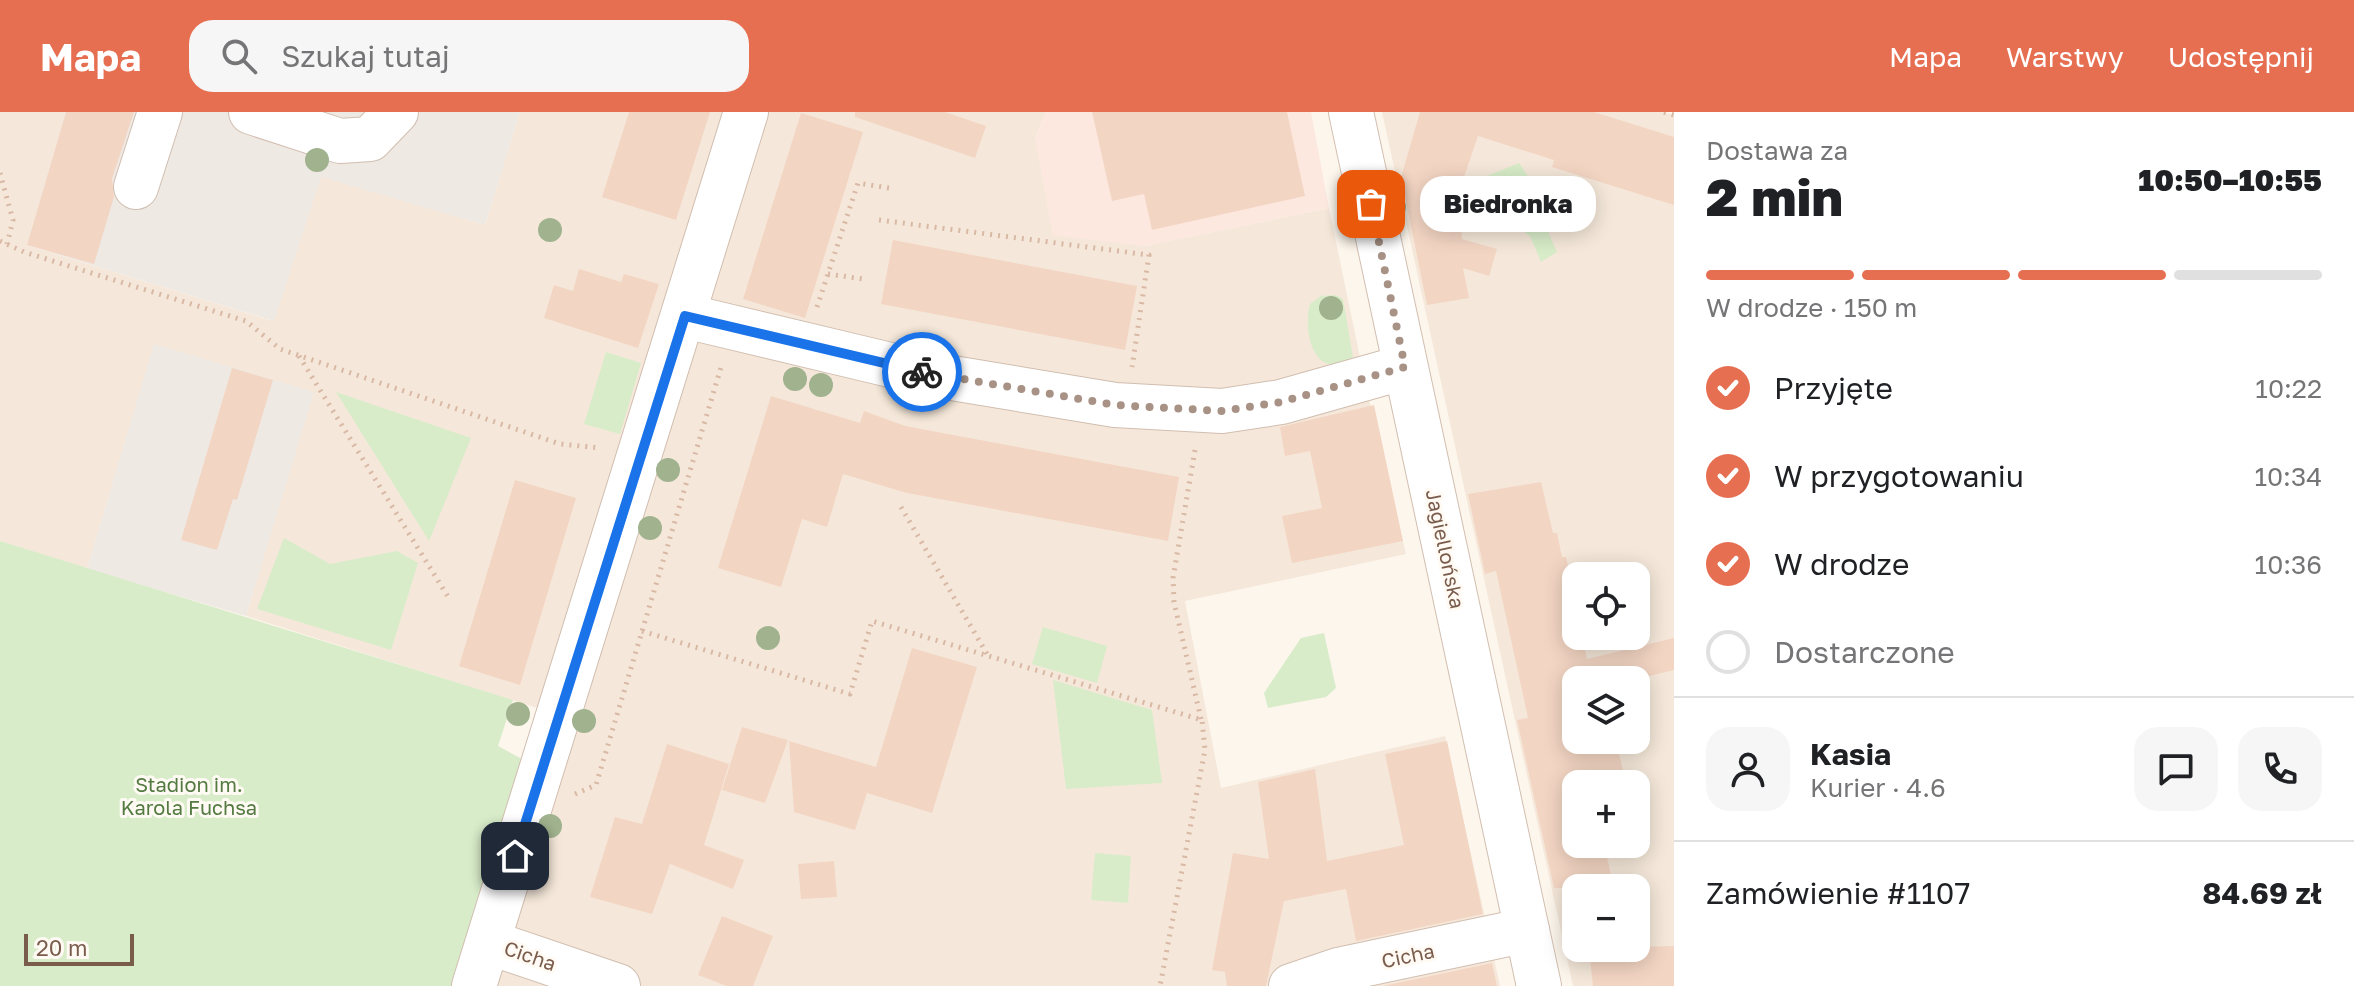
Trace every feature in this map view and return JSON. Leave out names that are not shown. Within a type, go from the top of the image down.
[{"type":"street","points":[[136,187],[160,112]]},
{"type":"street","points":[[251,112],[340,141],[370,139],[396,112]]},
{"type":"street","points":[[474,986],[746,112]]},
{"type":"street","name":"Jagiellońska","points":[[1351,112],[1539,986]]},
{"type":"street","points":[[685,316],[928,374],[1115,405],[1222,411],[1281,402],[1405,367]]},
{"type":"street","name":"Cicha","points":[[1291,986],[1338,970],[1527,930]]},
{"type":"street","name":"Cicha","points":[[488,942],[618,986]]},
{"type":"path","points":[[1664,112],[1674,115]]},
{"type":"path","points":[[0,173],[13,220],[7,244]]},
{"type":"path","points":[[816,312],[858,183],[889,188]]},
{"type":"path","points":[[879,220],[1149,255],[1131,371]]},
{"type":"path","points":[[0,241],[246,321],[280,349],[560,444],[615,449]]},
{"type":"path","points":[[828,274],[863,279]]},
{"type":"path","points":[[298,355],[450,600]]},
{"type":"path","points":[[563,799],[596,785],[723,362]]},
{"type":"path","points":[[1160,986],[1205,750],[1202,720],[1174,602],[1173,578],[1197,436]]},
{"type":"path","points":[[901,507],[987,655]]},
{"type":"path","points":[[642,631],[850,694],[872,621],[1202,720]]},
{"type":"shaded area","points":[[0,112],[66,112],[27,245],[273,321],[321,176],[485,225],[520,112],[1046,112],[1035,138],[1144,246],[1329,208],[1367,391],[1406,554],[1185,601],[1221,788],[1445,736],[1500,986],[496,986],[575,720],[246,616],[313,392],[154,345],[87,569],[0,541]]},
{"type":"shaded area","points":[[66,112],[520,112],[485,225],[321,177],[274,321],[27,245]]},
{"type":"shaded area","points":[[1046,112],[1311,112],[1329,208],[1144,246],[1053,235],[1035,138]]},
{"type":"shaded area","points":[[1382,112],[1663,112],[1674,115],[1674,986],[1573,986],[1568,962],[1650,962],[1650,874],[1562,874],[1562,936]]},
{"type":"shaded area","points":[[154,344],[314,392],[246,616],[87,569]]},
{"type":"green space","points":[[1519,163],[1542,197],[1549,234],[1557,252],[1541,262],[1530,236],[1483,204],[1487,176]]},
{"type":"green space","points":[[1336,295],[1343,299],[1353,357],[1340,364],[1329,364],[1314,352],[1308,316],[1310,304],[1321,296]]},
{"type":"green space","points":[[606,352],[641,363],[620,434],[584,424]]},
{"type":"green space","points":[[336,392],[471,438],[429,541]]},
{"type":"green space","points":[[284,538],[330,564],[397,551],[418,563],[391,650],[257,609]]},
{"type":"green space","name":"Stadion im. Karola Fuchsa","points":[[0,541],[513,700],[498,746],[522,759],[452,986],[0,986]]},
{"type":"green space","points":[[1043,627],[1107,646],[1097,683],[1032,664]]},
{"type":"green space","points":[[1324,633],[1336,688],[1326,697],[1268,708],[1264,693],[1301,638]]},
{"type":"green space","points":[[1053,680],[1152,710],[1162,783],[1066,789]]},
{"type":"green space","points":[[1095,853],[1131,856],[1128,903],[1091,900]]},
{"type":"building","points":[[66,112],[134,112],[112,179],[114,197],[94,264],[27,245]]},
{"type":"building","points":[[629,112],[710,112],[676,220],[602,197]]},
{"type":"building","points":[[855,112],[945,112],[986,126],[975,158],[855,117]]},
{"type":"building","points":[[1092,112],[1287,112],[1305,196],[1152,230],[1144,194],[1112,201]]},
{"type":"building","points":[[1420,112],[1594,112],[1674,137],[1674,205],[1552,167],[1554,160],[1478,136],[1458,195],[1462,239],[1497,249],[1489,276],[1463,268],[1469,298],[1427,305],[1401,177]]},
{"type":"building","points":[[801,113],[863,132],[805,318],[743,299]]},
{"type":"building","points":[[893,240],[1137,286],[1125,350],[881,304]]},
{"type":"building","points":[[579,269],[621,282],[624,274],[659,284],[638,348],[544,318],[554,285],[573,291]]},
{"type":"building","points":[[232,368],[273,380],[237,500],[233,499],[217,550],[181,540]]},
{"type":"building","points":[[771,396],[860,423],[864,411],[905,426],[1179,477],[1168,541],[907,493],[843,474],[827,527],[802,519],[781,587],[718,568]]},
{"type":"building","points":[[1374,405],[1403,541],[1292,563],[1282,516],[1322,508],[1310,451],[1285,456],[1280,427]]},
{"type":"building","points":[[515,480],[576,498],[520,685],[459,666]]},
{"type":"building","points":[[1541,482],[1553,533],[1557,533],[1562,557],[1566,557],[1567,562],[1562,562],[1562,650],[1585,650],[1587,659],[1624,650],[1650,650],[1650,644],[1674,638],[1674,670],[1650,676],[1650,666],[1562,666],[1562,754],[1619,754],[1623,770],[1562,770],[1562,858],[1607,858],[1611,874],[1562,874],[1562,888],[1554,888],[1517,720],[1528,718],[1496,571],[1485,574],[1468,494]]},
{"type":"building","points":[[912,648],[977,667],[932,813],[867,793],[855,830],[794,812],[789,741],[876,767]]},
{"type":"building","points":[[742,727],[788,740],[765,803],[722,790]]},
{"type":"building","points":[[1447,741],[1483,914],[1356,941],[1346,889],[1284,901],[1266,986],[1227,986],[1225,972],[1212,970],[1233,853],[1269,859],[1258,782],[1315,769],[1327,861],[1404,845],[1385,754]]},
{"type":"building","points":[[667,744],[729,764],[704,845],[744,860],[733,889],[670,864],[652,914],[590,897],[615,817],[642,824]]},
{"type":"building","points":[[834,861],[837,897],[801,899],[798,864]]},
{"type":"building","points":[[722,916],[773,936],[753,986],[727,986],[698,975]]},
{"type":"building","points":[[1674,946],[1674,986],[1593,986],[1590,962],[1650,962],[1650,947]]},
{"type":"building","points":[[1492,963],[1497,986],[1383,986]]},
{"type":"way so far","points":[[922,372],[1115,405],[1222,411],[1281,402],[1405,367],[1371,204]]},
{"type":"place","name":"Biedronka","points":[[1371,204]]},
{"type":"route","points":[[515,856],[685,316],[922,372]]}]
